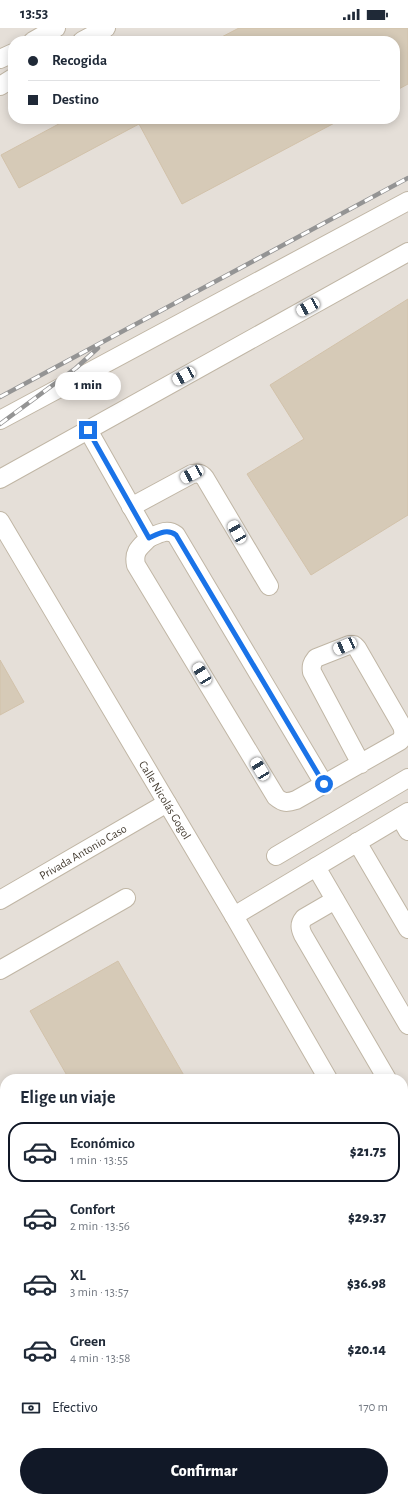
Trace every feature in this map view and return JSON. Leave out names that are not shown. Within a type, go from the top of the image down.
[{"type":"street","points":[[42,36],[56,28]]},
{"type":"street","points":[[91,36],[106,28]]},
{"type":"street","points":[[0,420],[408,201]]},
{"type":"street","points":[[0,479],[408,252]]},
{"type":"street","points":[[88,430],[149,538]]},
{"type":"street","points":[[131,507],[192,474],[202,474],[269,586]]},
{"type":"street","name":"Calle Nicolás Gogol","points":[[0,521],[234,916],[325,1074]]},
{"type":"street","points":[[324,784],[176,535],[172,532],[164,532],[149,538],[135,553],[136,565],[276,797],[281,802],[288,803],[324,784],[360,764],[400,741],[403,737],[404,731],[402,726],[357,648],[354,645],[349,645],[316,658],[312,662],[311,668],[360,764]]},
{"type":"street","points":[[276,856],[408,778]]},
{"type":"street","name":"Privada Antonio Caso","points":[[0,900],[167,803]]},
{"type":"street","points":[[234,916],[357,842],[405,820]]},
{"type":"street","points":[[357,842],[408,929]]},
{"type":"street","points":[[316,866],[408,1025]]},
{"type":"street","points":[[0,970],[126,898]]},
{"type":"street","points":[[335,900],[304,918],[300,928],[384,1074]]},
{"type":"shaded area","points":[[0,28],[408,28],[408,1074],[0,1074]]},
{"type":"building","points":[[239,28],[408,28],[408,84],[400,88],[400,36],[224,36]]},
{"type":"building","points":[[59,124],[139,124],[19,188],[1,155]]},
{"type":"building","points":[[139,124],[333,124],[182,204]]},
{"type":"building","points":[[408,299],[408,515],[311,575],[247,474],[304,439],[270,385]]},
{"type":"building","points":[[0,660],[24,702],[0,715]]},
{"type":"building","points":[[118,961],[183,1074],[66,1074],[30,1011]]},
{"type":"railway","points":[[0,397],[408,178]]},
{"type":"railway","points":[[0,424],[76,368],[98,348]]},
{"type":"route","points":[[88,430],[149,538],[169,531],[176,535],[324,784]]}]
